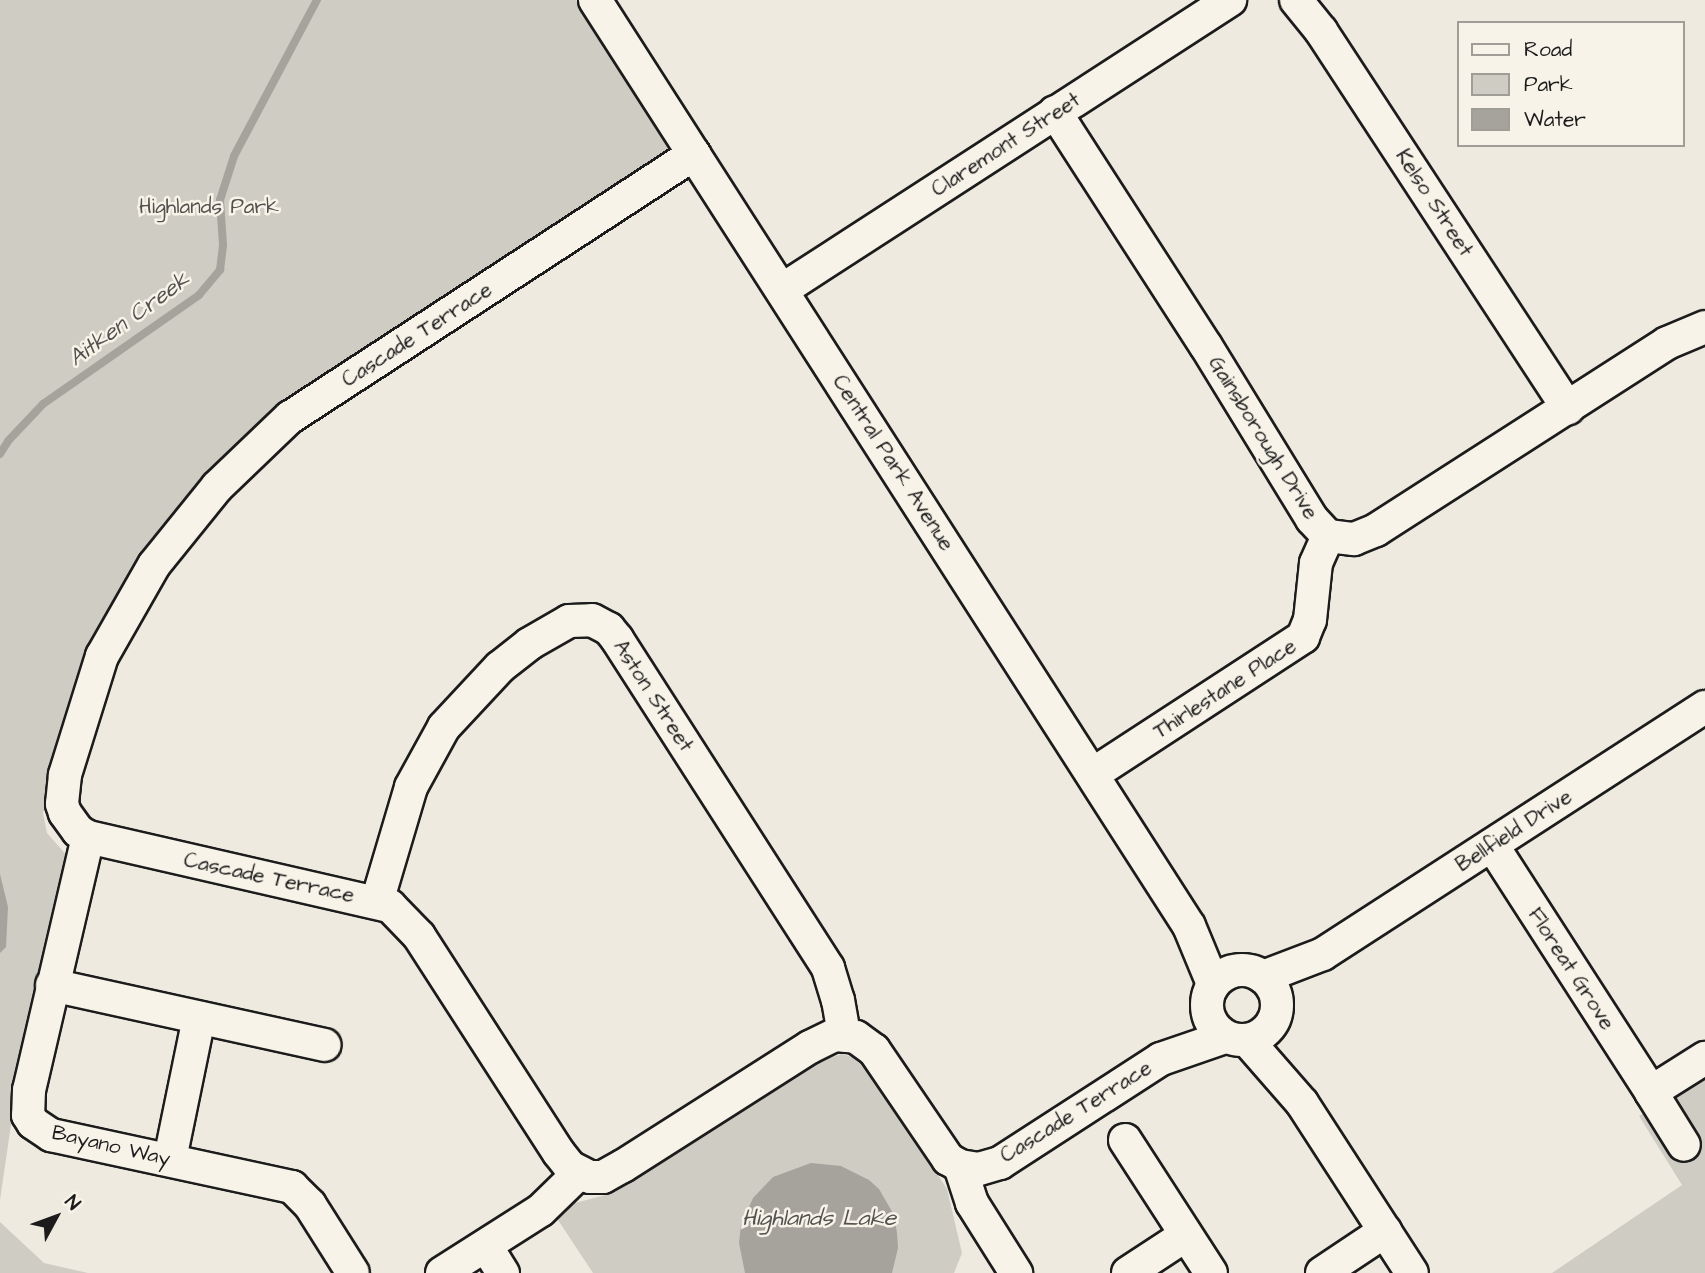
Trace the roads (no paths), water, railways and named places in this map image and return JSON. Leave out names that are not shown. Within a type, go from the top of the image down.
[{"type":"street","name":"Claremont Street","points":[[782,290],[1230,0]]},
{"type":"street","name":"Kelso Street","points":[[1296,0],[1321,31],[1568,408]]},
{"type":"street","name":"Central Park Avenue","points":[[601,2],[694,153],[1189,926],[1245,994],[1301,1103],[1412,1273]]},
{"type":"street","name":"Gainsborough Drive","points":[[1055,112],[1198,334],[1312,519],[1328,536],[1354,539],[1376,530],[1667,343],[1705,327]]},
{"type":"street","name":"Cascade Terrace","points":[[579,1172],[559,1153],[412,927],[390,906],[88,837],[71,823],[62,804],[65,775],[102,656],[154,565],[208,497],[290,417],[694,153]]},
{"type":"street","name":"Thirlestane Place","points":[[1093,774],[1296,643],[1307,629],[1316,563],[1328,536]]},
{"type":"street","name":"Aston Street","points":[[377,902],[411,788],[444,727],[470,697],[529,644],[569,621],[592,620],[609,629],[617,639],[828,968],[838,1000],[844,1035]]},
{"type":"street","name":"Bellfield Drive","points":[[1245,994],[1323,954],[1705,707]]},
{"type":"street","name":"Bayano Way","points":[[88,837],[29,1090],[27,1108],[33,1123],[51,1135],[283,1184],[299,1191],[353,1273]]},
{"type":"street","name":"Floreat Grove","points":[[1492,845],[1685,1145]]},
{"type":"street","points":[[52,985],[324,1045]]},
{"type":"street","name":"Central Park Avenue","points":[[1245,994],[1216,1030],[1236,1039],[1301,1103]]},
{"type":"street","name":"Cascade Terrace","points":[[960,1166],[979,1169],[1000,1163],[1161,1059],[1245,994],[1266,1031],[1161,1059]]},
{"type":"street","points":[[170,1160],[199,1018]]},
{"type":"street","points":[[442,1273],[541,1210],[579,1172],[590,1177],[612,1172],[810,1047],[825,1039],[844,1035],[856,1037],[874,1050],[939,1148],[948,1159],[960,1166],[972,1203],[1016,1273]]},
{"type":"street","points":[[1651,1092],[1705,1058]]},
{"type":"street","points":[[1125,1140],[1211,1273]]},
{"type":"street","points":[[1322,1273],[1385,1231]]},
{"type":"street","points":[[1128,1273],[1186,1235]]},
{"type":"street","points":[[486,1246],[503,1273]]},
{"type":"water","points":[[0,874],[8,907],[6,947],[0,953]]},
{"type":"water","name":"Highlands Lake","points":[[811,1163],[841,1166],[869,1180],[879,1189],[894,1215],[897,1233],[898,1248],[892,1273],[745,1273],[739,1243],[741,1225],[753,1198],[773,1177]]},
{"type":"waterway","name":"Aitken Creek","points":[[0,454],[8,441],[43,404],[199,295],[220,270],[223,245],[220,200],[234,156],[317,0]]},
{"type":"park label","name":"Highlands Park","points":[[209,207]]}]
